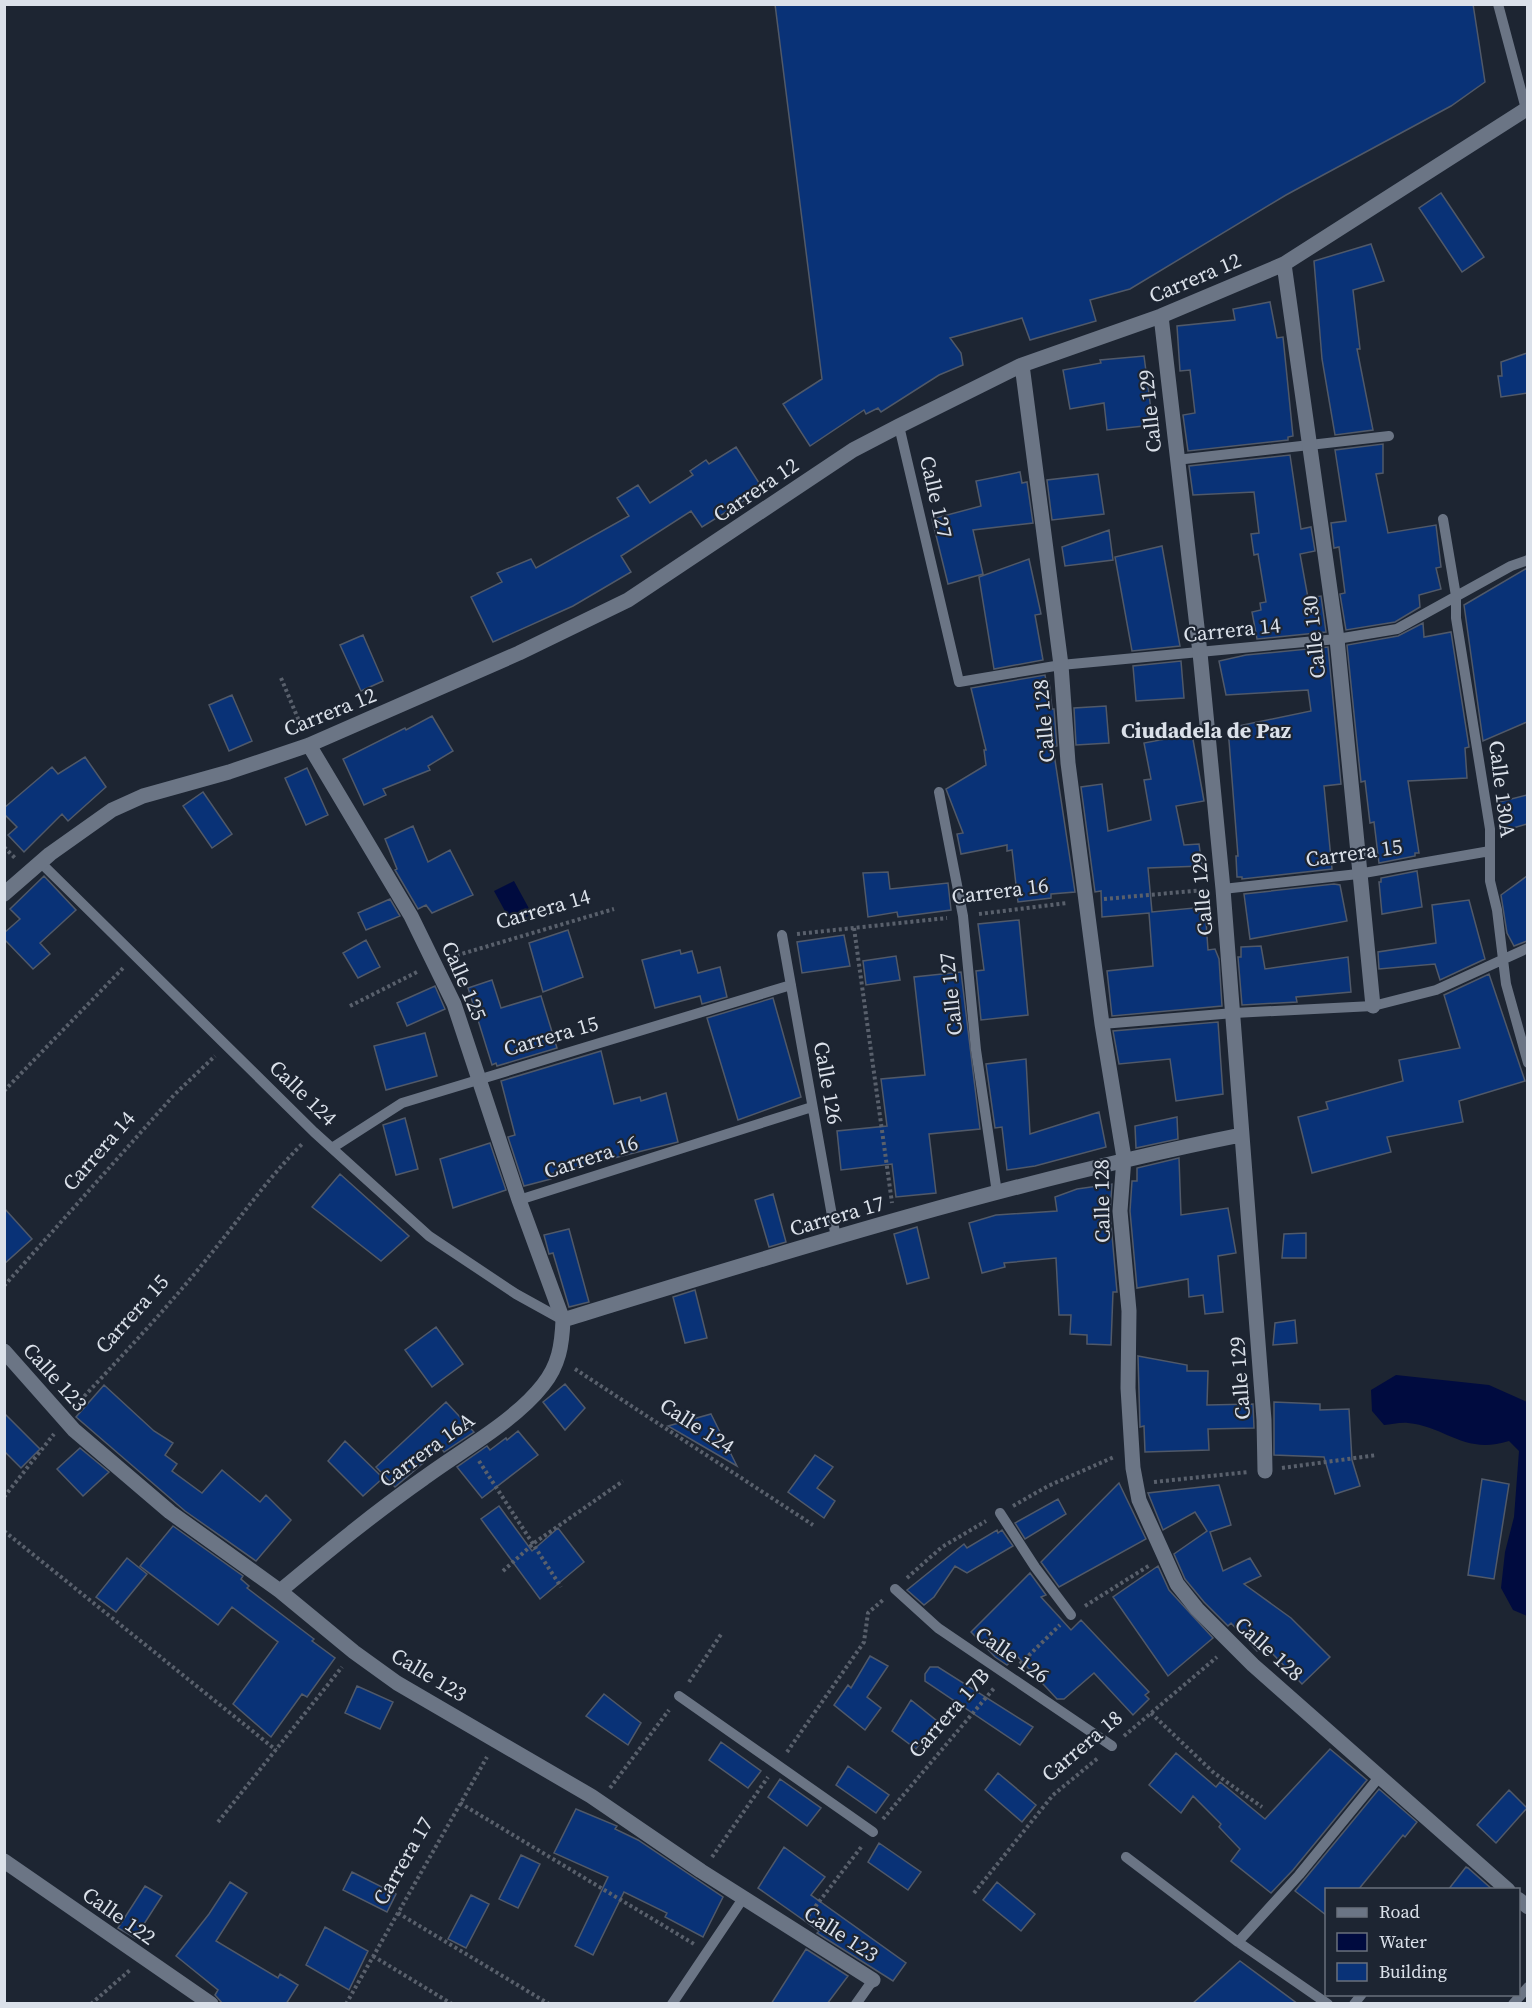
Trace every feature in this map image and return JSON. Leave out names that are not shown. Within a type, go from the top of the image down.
[{"type":"street","name":"Carrera 12","points":[[4,894],[40,862],[112,810],[143,796],[229,772],[309,745],[519,653],[627,600],[852,450],[1022,365],[1161,316],[1284,264],[1527,111]]},
{"type":"street","name":"Calle 130","points":[[1284,264],[1337,639],[1358,874],[1373,1006]]},
{"type":"street","name":"Calle 129","points":[[1161,316],[1200,652],[1223,889],[1263,1410],[1265,1471]]},
{"type":"street","name":"Calle 128","points":[[1022,365],[1061,664],[1068,763],[1102,1024],[1124,1158],[1120,1210],[1129,1311],[1128,1389],[1132,1468],[1139,1500],[1163,1557],[1184,1592],[1232,1645],[1506,1888]]},
{"type":"street","name":"Calle 125","points":[[309,745],[411,916],[454,1004],[519,1200],[563,1320]]},
{"type":"street","name":"Carrera 17","points":[[563,1320],[894,1221],[1124,1158],[1241,1135]]},
{"type":"street","name":"Carrera 16A","points":[[279,1591],[379,1510],[526,1403],[543,1385],[559,1359],[563,1320]]},
{"type":"street","name":"Calle 123","points":[[4,1351],[64,1418],[170,1512],[279,1591],[354,1652],[397,1683],[600,1802],[701,1871],[873,1980]]},
{"type":"street","name":"Calle 122","points":[[4,1861],[211,2004]]},
{"type":"lane","points":[[1498,4],[1527,111]]},
{"type":"lane","name":"Calle 127","points":[[899,426],[959,682]]},
{"type":"lane","points":[[1176,460],[1389,436]]},
{"type":"lane","name":"Calle 130A","points":[[1443,519],[1456,596],[1456,618],[1490,829],[1490,882],[1497,910],[1506,984],[1527,1063]]},
{"type":"lane","name":"Carrera 14","points":[[959,682],[1061,664],[1337,639],[1397,629],[1511,566],[1527,560]]},
{"type":"lane","name":"Calle 127","points":[[939,792],[963,916],[976,1050],[997,1193]]},
{"type":"lane","name":"Carrera 15","points":[[1223,889],[1358,874],[1490,851]]},
{"type":"lane","name":"Calle 124","points":[[40,862],[314,1132],[429,1236],[516,1293],[563,1320]]},
{"type":"lane","name":"Calle 126","points":[[782,935],[836,1238]]},
{"type":"lane","points":[[1102,1024],[1234,1013],[1373,1006],[1436,990],[1527,948]]},
{"type":"lane","name":"Carrera 15","points":[[332,1148],[402,1103],[480,1077],[791,985]]},
{"type":"lane","name":"Carrera 16","points":[[519,1200],[812,1107]]},
{"type":"lane","points":[[1000,1513],[1035,1567],[1071,1615]]},
{"type":"lane","name":"Calle 126","points":[[895,1589],[938,1629],[1112,1746]]},
{"type":"lane","points":[[679,1696],[873,1832]]},
{"type":"lane","points":[[1238,1941],[1299,1875],[1380,1776]]},
{"type":"lane","points":[[1126,1857],[1238,1941],[1328,2004]]},
{"type":"lane","points":[[672,2004],[744,1897]]},
{"type":"lane","points":[[856,2004],[873,1980]]},
{"type":"path","points":[[281,678],[309,745]]},
{"type":"path","name":"Carrera 16","points":[[782,935],[1086,901],[1223,889]]},
{"type":"path","name":"Carrera 14","points":[[350,1006],[435,963],[615,909]]},
{"type":"path","points":[[854,927],[894,1221]]},
{"type":"path","points":[[4,1092],[135,956]]},
{"type":"path","name":"Carrera 14","points":[[4,1286],[174,1095],[226,1045]]},
{"type":"path","name":"Carrera 15","points":[[4,1497],[45,1448],[64,1418],[152,1323],[211,1255],[272,1175],[314,1132]]},
{"type":"path","name":"Calle 124","points":[[559,1359],[813,1525]]},
{"type":"path","points":[[468,1446],[561,1587]]},
{"type":"path","points":[[503,1571],[534,1543],[623,1481]]},
{"type":"path","points":[[4,1531],[276,1750]]},
{"type":"path","name":"Carrera 17B","points":[[797,1930],[873,1832],[987,1695],[1071,1615],[1163,1557]]},
{"type":"path","points":[[701,1871],[864,1642],[868,1613]]},
{"type":"path","points":[[600,1802],[679,1696],[722,1633]]},
{"type":"path","name":"Carrera 18","points":[[974,1893],[1053,1795],[1232,1645]]},
{"type":"path","points":[[218,1822],[354,1652]]},
{"type":"path","points":[[1151,1713],[1214,1773],[1262,1807]]},
{"type":"path","name":"Carrera 17","points":[[346,2004],[497,1740]]},
{"type":"path","points":[[460,1803],[707,1953]]},
{"type":"path","points":[[398,1912],[549,2004]]},
{"type":"path","points":[[373,1956],[452,2004]]},
{"type":"path","points":[[91,2004],[144,1958]]},
{"type":"water","points":[[514,881],[532,914],[512,924],[494,891]]},
{"type":"water","points":[[1396,1375],[1489,1385],[1527,1402],[1527,1616],[1513,1610],[1501,1588],[1505,1552],[1514,1517],[1519,1451],[1509,1441],[1480,1445],[1456,1439],[1422,1425],[1405,1423],[1384,1425],[1372,1411],[1371,1390]]},
{"type":"building","points":[[775,4],[1473,4],[1485,82],[1451,106],[1286,195],[1130,289],[1090,300],[1096,321],[1030,340],[1022,318],[950,338],[961,353],[963,365],[939,375],[881,412],[878,408],[866,414],[864,410],[810,446],[783,404],[822,379]]},
{"type":"building","points":[[1441,193],[1484,257],[1462,272],[1419,208]]},
{"type":"building","points":[[1371,244],[1384,281],[1353,290],[1360,349],[1357,349],[1373,430],[1335,435],[1322,359],[1314,261]]},
{"type":"building","points":[[1270,302],[1277,338],[1283,337],[1293,436],[1288,437],[1288,440],[1188,451],[1183,415],[1195,413],[1190,370],[1180,371],[1177,326],[1235,320],[1233,309]]},
{"type":"building","points":[[1527,353],[1527,393],[1501,397],[1498,376],[1502,376],[1501,362]]},
{"type":"building","points":[[1144,356],[1153,425],[1107,430],[1104,403],[1070,409],[1063,370],[1101,363],[1100,360]]},
{"type":"building","points":[[1383,444],[1383,473],[1376,474],[1388,533],[1436,525],[1441,567],[1436,568],[1441,589],[1419,595],[1420,607],[1395,622],[1346,630],[1340,594],[1345,593],[1339,547],[1334,548],[1331,523],[1346,521],[1335,450]]},
{"type":"building","points":[[736,447],[763,489],[702,527],[691,511],[621,556],[631,572],[573,606],[493,642],[471,597],[502,582],[497,573],[531,559],[536,568],[629,516],[617,498],[638,485],[650,503],[693,475],[690,471],[706,460],[709,464]]},
{"type":"building","points":[[1290,455],[1301,529],[1311,527],[1315,551],[1300,554],[1308,598],[1321,596],[1326,632],[1257,639],[1252,612],[1261,610],[1260,603],[1266,602],[1258,554],[1254,555],[1251,534],[1259,533],[1254,492],[1193,495],[1189,466]]},
{"type":"building","points":[[1020,472],[1022,483],[1027,482],[1033,523],[973,530],[983,574],[948,584],[932,519],[981,506],[976,481]]},
{"type":"building","points":[[1098,474],[1104,514],[1052,520],[1047,480]]},
{"type":"building","points":[[1109,530],[1113,560],[1065,566],[1062,547]]},
{"type":"building","points":[[1162,546],[1180,646],[1132,651],[1115,557]]},
{"type":"building","points":[[1029,559],[1041,614],[1035,615],[1043,660],[994,669],[979,577]]},
{"type":"building","points":[[1527,568],[1527,722],[1483,741],[1464,605]]},
{"type":"building","points":[[1423,623],[1424,637],[1451,632],[1469,747],[1465,748],[1467,778],[1408,781],[1419,853],[1415,853],[1415,856],[1379,863],[1374,822],[1370,823],[1365,781],[1361,782],[1347,645],[1398,636]]},
{"type":"building","points":[[363,635],[383,681],[361,691],[340,645]]},
{"type":"building","points":[[1328,647],[1341,784],[1324,786],[1332,869],[1242,879],[1242,877],[1237,877],[1236,856],[1238,856],[1228,728],[1311,711],[1308,690],[1226,695],[1219,661],[1246,655]]},
{"type":"building","points":[[1181,661],[1184,698],[1136,701],[1133,666]]},
{"type":"building","points":[[1045,675],[1046,681],[1049,681],[1052,709],[1054,709],[1057,746],[1053,747],[1075,892],[1051,894],[1051,898],[1018,902],[1012,850],[1007,851],[1007,845],[961,854],[957,834],[963,833],[946,789],[986,765],[984,750],[986,750],[971,688]]},
{"type":"building","points":[[232,695],[252,741],[229,751],[209,705]]},
{"type":"building","points":[[1106,706],[1109,743],[1076,745],[1074,708]]},
{"type":"building","points":[[432,716],[453,751],[428,766],[430,770],[383,789],[386,795],[364,805],[343,759]]},
{"type":"building","points":[[1192,734],[1204,801],[1176,806],[1184,845],[1199,844],[1202,866],[1148,868],[1152,912],[1205,907],[1208,950],[1215,949],[1219,959],[1222,1006],[1112,1016],[1107,971],[1153,966],[1149,913],[1102,917],[1101,891],[1095,892],[1081,787],[1102,784],[1108,831],[1151,820],[1144,780],[1151,779],[1144,743]]},
{"type":"building","points":[[85,757],[106,787],[68,821],[62,814],[24,852],[8,835],[17,827],[4,814],[4,808],[52,767],[58,774]]},
{"type":"building","points":[[307,768],[328,815],[306,825],[285,778]]},
{"type":"building","points":[[203,792],[232,834],[212,848],[183,806]]},
{"type":"building","points":[[1527,795],[1527,824],[1506,830],[1499,802]]},
{"type":"building","points":[[413,826],[428,862],[450,850],[473,895],[432,913],[426,905],[418,909],[395,870],[397,869],[385,839]]},
{"type":"building","points":[[1417,871],[1422,907],[1382,914],[1379,882],[1381,878]]},
{"type":"building","points":[[888,872],[890,889],[948,883],[951,910],[898,917],[897,912],[868,917],[863,873]]},
{"type":"building","points":[[44,876],[76,910],[40,943],[50,954],[33,969],[4,939],[4,933],[20,919],[10,909]]},
{"type":"building","points":[[1527,876],[1527,941],[1514,946],[1507,933],[1501,895]]},
{"type":"building","points":[[1340,885],[1347,921],[1250,939],[1244,894]]},
{"type":"building","points":[[390,899],[400,916],[366,930],[358,913]]},
{"type":"building","points":[[1469,900],[1485,959],[1440,980],[1435,964],[1379,969],[1378,952],[1436,943],[1432,905]]},
{"type":"building","points":[[1019,920],[1028,1015],[981,1020],[976,971],[984,970],[978,924]]},
{"type":"building","points":[[568,930],[583,977],[543,992],[529,943]]},
{"type":"building","points":[[844,935],[850,966],[802,973],[797,942]]},
{"type":"building","points":[[366,940],[380,967],[358,978],[343,953]]},
{"type":"building","points":[[1261,946],[1265,969],[1348,957],[1351,992],[1296,997],[1297,1002],[1242,1005],[1238,957],[1241,957],[1241,947]]},
{"type":"building","points":[[680,950],[681,954],[692,951],[698,973],[720,967],[727,997],[702,1004],[700,996],[655,1008],[642,960]]},
{"type":"building","points":[[896,956],[900,980],[866,985],[863,961]]},
{"type":"building","points":[[961,972],[980,1129],[929,1134],[936,1193],[896,1197],[892,1164],[841,1170],[837,1131],[887,1126],[881,1079],[925,1075],[914,977]]},
{"type":"building","points":[[1489,974],[1525,1081],[1459,1101],[1463,1122],[1387,1137],[1391,1152],[1312,1173],[1298,1117],[1328,1109],[1326,1102],[1403,1081],[1399,1060],[1460,1048],[1444,995]]},
{"type":"building","points":[[492,980],[501,1008],[541,996],[557,1048],[497,1066],[496,1063],[492,1065],[468,988]]},
{"type":"building","points":[[435,986],[445,1009],[407,1026],[397,1003]]},
{"type":"building","points":[[773,998],[801,1097],[738,1120],[707,1018]]},
{"type":"building","points":[[1218,1022],[1223,1094],[1176,1101],[1170,1059],[1119,1064],[1113,1031]]},
{"type":"building","points":[[425,1033],[437,1076],[386,1090],[374,1046]]},
{"type":"building","points":[[601,1051],[614,1104],[640,1097],[641,1101],[666,1093],[678,1142],[550,1174],[551,1179],[524,1186],[508,1137],[515,1135],[501,1081]]},
{"type":"building","points":[[1026,1059],[1030,1134],[1099,1112],[1106,1147],[1035,1166],[1007,1170],[1002,1127],[995,1128],[986,1064]]},
{"type":"building","points":[[1177,1117],[1178,1139],[1136,1148],[1135,1126]]},
{"type":"building","points":[[405,1118],[418,1169],[396,1175],[383,1125]]},
{"type":"building","points":[[490,1143],[506,1190],[453,1208],[440,1159]]},
{"type":"building","points":[[1179,1158],[1181,1215],[1228,1208],[1236,1253],[1218,1256],[1223,1312],[1205,1314],[1203,1295],[1189,1297],[1188,1279],[1137,1288],[1130,1211],[1132,1181],[1137,1181],[1137,1168]]},
{"type":"building","points":[[340,1174],[409,1236],[381,1261],[312,1207]]},
{"type":"building","points":[[1112,1184],[1110,1212],[1117,1292],[1113,1292],[1111,1345],[1087,1344],[1087,1335],[1070,1334],[1071,1315],[1059,1315],[1056,1258],[1004,1263],[1005,1267],[982,1273],[969,1223],[996,1215],[1057,1211],[1055,1197],[1077,1189]]},
{"type":"building","points":[[773,1194],[786,1242],[769,1247],[755,1200]]},
{"type":"building","points":[[4,1208],[32,1239],[4,1264]]},
{"type":"building","points":[[917,1227],[929,1278],[907,1284],[894,1234]]},
{"type":"building","points":[[569,1229],[589,1302],[569,1307],[553,1253],[549,1254],[544,1235]]},
{"type":"building","points":[[1306,1233],[1306,1258],[1282,1258],[1284,1234]]},
{"type":"building","points":[[695,1290],[707,1338],[685,1343],[673,1297]]},
{"type":"building","points":[[1295,1320],[1297,1343],[1273,1345],[1275,1323]]},
{"type":"building","points":[[436,1327],[463,1364],[432,1387],[405,1350]]},
{"type":"building","points":[[1138,1356],[1187,1365],[1187,1371],[1208,1371],[1207,1405],[1253,1404],[1254,1428],[1208,1429],[1209,1450],[1145,1452],[1144,1426],[1140,1427]]},
{"type":"building","points":[[565,1384],[585,1408],[565,1430],[543,1402]]},
{"type":"building","points":[[104,1385],[154,1431],[173,1443],[165,1455],[177,1464],[172,1471],[202,1493],[222,1470],[260,1502],[266,1495],[291,1520],[256,1561],[185,1511],[76,1417]]},
{"type":"building","points":[[446,1402],[474,1432],[444,1452],[441,1448],[395,1487],[376,1467]]},
{"type":"building","points":[[1274,1402],[1320,1404],[1320,1410],[1349,1409],[1352,1460],[1360,1486],[1335,1494],[1324,1457],[1274,1455]]},
{"type":"building","points":[[4,1413],[40,1449],[21,1468],[4,1451]]},
{"type":"building","points":[[711,1414],[737,1466],[668,1426]]},
{"type":"building","points":[[518,1431],[538,1455],[482,1498],[457,1467],[487,1446],[490,1450]]},
{"type":"building","points":[[345,1441],[383,1478],[363,1496],[328,1461]]},
{"type":"building","points":[[80,1448],[109,1472],[83,1496],[57,1469]]},
{"type":"building","points":[[815,1455],[833,1467],[817,1488],[835,1501],[824,1518],[788,1492]]},
{"type":"building","points":[[1482,1479],[1509,1484],[1494,1579],[1468,1575]]},
{"type":"building","points":[[1119,1483],[1146,1539],[1059,1587],[1041,1562]]},
{"type":"building","points":[[1219,1485],[1231,1525],[1210,1532],[1223,1571],[1250,1558],[1261,1576],[1244,1584],[1291,1618],[1330,1657],[1302,1684],[1264,1645],[1257,1651],[1231,1623],[1228,1626],[1185,1579],[1174,1554],[1207,1531],[1195,1512],[1163,1530],[1148,1493]]},
{"type":"building","points":[[1058,1499],[1066,1514],[1025,1539],[1015,1523]]},
{"type":"building","points":[[499,1506],[532,1551],[558,1528],[584,1562],[540,1599],[481,1519]]},
{"type":"building","points":[[173,1526],[243,1576],[241,1579],[249,1586],[247,1588],[335,1658],[307,1697],[302,1694],[271,1737],[233,1704],[278,1642],[232,1607],[218,1625],[140,1566]]},
{"type":"building","points":[[997,1530],[998,1533],[1002,1530],[1013,1546],[967,1573],[955,1566],[934,1597],[924,1605],[907,1590],[964,1544],[967,1548]]},
{"type":"building","points":[[127,1558],[147,1574],[116,1612],[96,1597]]},
{"type":"building","points":[[1158,1566],[1169,1590],[1213,1638],[1168,1676],[1113,1597]]},
{"type":"building","points":[[1030,1573],[1046,1595],[1041,1597],[1071,1630],[1081,1620],[1149,1692],[1145,1695],[1149,1699],[1133,1715],[1094,1673],[1064,1699],[1057,1699],[1017,1656],[1007,1665],[995,1657],[971,1632]]},
{"type":"building","points":[[870,1656],[888,1666],[867,1697],[881,1708],[865,1730],[834,1705],[848,1685],[851,1688]]},
{"type":"building","points":[[930,1667],[938,1667],[1033,1727],[1020,1745],[925,1681],[925,1674]]},
{"type":"building","points":[[357,1686],[393,1702],[380,1729],[345,1713]]},
{"type":"building","points":[[604,1694],[641,1723],[628,1745],[586,1716]]},
{"type":"building","points":[[911,1700],[937,1721],[916,1749],[892,1731]]},
{"type":"building","points":[[721,1742],[761,1771],[748,1788],[709,1760]]},
{"type":"building","points":[[1330,1749],[1367,1780],[1293,1870],[1271,1893],[1231,1861],[1240,1849],[1219,1827],[1221,1824],[1193,1796],[1181,1813],[1149,1785],[1176,1753],[1216,1787],[1220,1782],[1265,1819]]},
{"type":"building","points":[[848,1766],[889,1795],[876,1813],[836,1785]]},
{"type":"building","points":[[998,1773],[1036,1805],[1022,1822],[985,1790]]},
{"type":"building","points":[[780,1779],[821,1808],[807,1826],[768,1797]]},
{"type":"building","points":[[1379,1789],[1417,1822],[1405,1837],[1403,1835],[1360,1888],[1325,1888],[1325,1914],[1295,1891]]},
{"type":"building","points":[[1509,1790],[1527,1808],[1496,1843],[1477,1825]]},
{"type":"building","points":[[576,1809],[617,1826],[615,1829],[638,1840],[723,1897],[703,1937],[665,1917],[667,1913],[624,1892],[593,1955],[575,1946],[608,1877],[554,1853]]},
{"type":"building","points":[[879,1843],[921,1872],[908,1890],[868,1862]]},
{"type":"building","points":[[784,1847],[825,1877],[811,1895],[906,1963],[893,1981],[817,1933],[819,1931],[758,1888]]},
{"type":"building","points":[[521,1855],[540,1864],[518,1908],[499,1899]]},
{"type":"building","points":[[1466,1867],[1491,1888],[1450,1888]]},
{"type":"building","points":[[352,1872],[396,1894],[387,1912],[343,1890]]},
{"type":"building","points":[[230,1882],[247,1893],[216,1941],[278,1978],[280,1974],[298,1985],[286,2004],[223,2004],[215,1995],[218,1990],[176,1956],[209,1914]]},
{"type":"building","points":[[997,1882],[1035,1914],[1021,1931],[983,1900]]},
{"type":"building","points":[[145,1886],[162,1896],[135,1938],[118,1928]]},
{"type":"building","points":[[471,1895],[489,1904],[466,1948],[448,1939]]},
{"type":"building","points":[[325,1927],[368,1951],[349,1990],[306,1965]]},
{"type":"building","points":[[806,1949],[848,1976],[827,2004],[771,2004]]},
{"type":"building","points":[[1240,1961],[1298,2004],[1192,2004]]},
{"type":"district","name":"Ciudadela de Paz","points":[[1206,730]]}]
